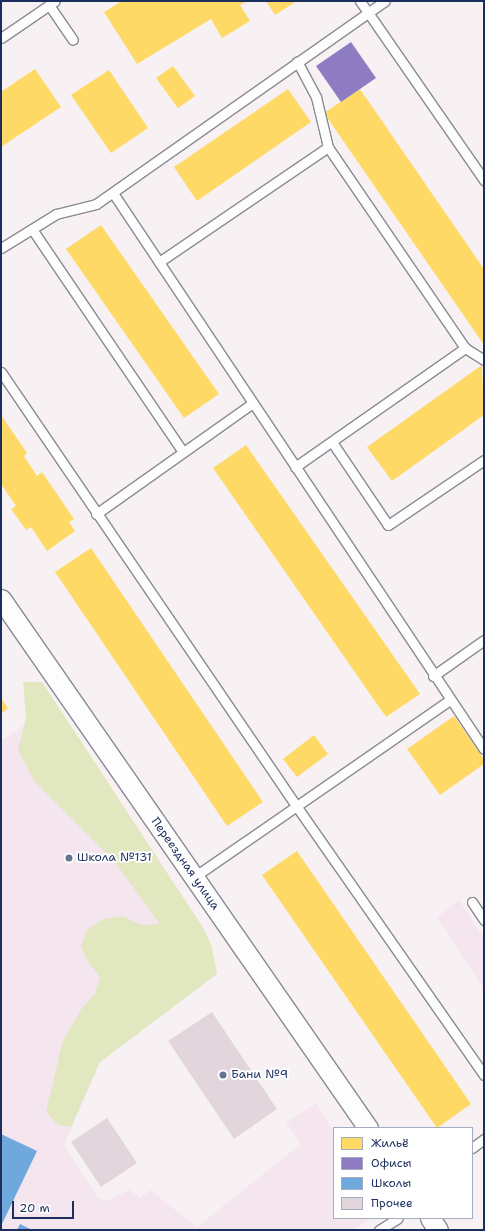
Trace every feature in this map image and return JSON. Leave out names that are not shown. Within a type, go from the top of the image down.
[{"type":"street","name":"Переездная улица","points":[[1,599],[367,1127]]},
{"type":"street","points":[[431,1219],[438,1230]]},
{"type":"lane","points":[[360,1],[484,180]]},
{"type":"lane","points":[[1,248],[56,214],[96,204],[385,1]]},
{"type":"lane","points":[[1,38],[52,3],[73,40]]},
{"type":"lane","points":[[297,62],[316,97],[328,148],[465,348],[484,360]]},
{"type":"lane","points":[[159,262],[328,148]]},
{"type":"lane","points":[[113,193],[484,749]]},
{"type":"lane","points":[[32,229],[183,452]]},
{"type":"lane","points":[[295,467],[465,348]]},
{"type":"lane","points":[[1,372],[96,514],[297,807],[484,1075]]},
{"type":"lane","points":[[96,514],[253,403]]},
{"type":"lane","points":[[332,442],[388,525],[484,460]]},
{"type":"lane","points":[[434,676],[484,640]]},
{"type":"lane","points":[[194,877],[450,700]]},
{"type":"lane","points":[[472,902],[484,920]]},
{"type":"lane","points":[[473,1147],[484,1139]]},
{"type":"lane","points":[[378,1230],[396,1219]]},
{"type":"shaded area","name":"Школа №131","points":[[39,716],[217,974],[100,1062],[64,1145],[98,1198],[107,1201],[129,1190],[140,1198],[150,1190],[197,1227],[301,1144],[286,1122],[316,1104],[333,1130],[333,1219],[369,1219],[352,1230],[1,1230],[1,741]]},
{"type":"shaded area","points":[[459,900],[484,938],[484,989],[437,917]]},
{"type":"green space","points":[[23,682],[42,682],[204,929],[212,948],[217,974],[100,1062],[71,1127],[58,1125],[46,1112],[63,1040],[82,1008],[95,994],[100,977],[88,962],[81,946],[88,928],[104,919],[123,916],[141,925],[160,924],[114,861],[35,782],[18,750],[26,718]]},
{"type":"building: Жильё","points":[[122,1],[248,1],[240,5],[250,21],[222,38],[211,19],[137,64],[104,12]]},
{"type":"building: Жильё","points":[[266,1],[297,1],[275,15]]},
{"type":"building: Жильё","points":[[173,66],[195,96],[178,108],[156,78]]},
{"type":"building: Жильё","points":[[35,69],[61,107],[1,147],[1,92]]},
{"type":"building: Жильё","points":[[109,70],[148,128],[111,153],[71,95]]},
{"type":"building: Жильё","points":[[288,89],[311,122],[197,201],[174,167]]},
{"type":"building: Жильё","points":[[360,89],[484,269],[484,345],[324,113]]},
{"type":"building: Жильё","points":[[101,225],[219,394],[184,418],[66,249]]},
{"type":"building: Жильё","points":[[482,365],[484,415],[392,481],[367,447]]},
{"type":"building: Жильё","points":[[1,415],[27,453],[24,456],[37,476],[42,472],[74,519],[69,522],[75,531],[47,551],[31,527],[26,530],[11,509],[16,506],[1,484]]},
{"type":"building: Жильё","points":[[246,445],[420,694],[386,717],[213,468]]},
{"type":"building: Жильё","points":[[91,548],[263,802],[227,826],[55,572]]},
{"type":"building: Жильё","points":[[1,698],[8,708],[1,714]]},
{"type":"building: Жильё","points":[[454,716],[484,759],[484,764],[440,795],[407,749]]},
{"type":"building: Жильё","points":[[314,735],[328,754],[297,777],[283,759]]},
{"type":"building: Жильё","points":[[297,851],[471,1104],[436,1127],[262,875]]},
{"type":"building: Офисы","points":[[351,42],[376,78],[341,102],[316,66]]},
{"type":"building: Школы","points":[[1,1134],[37,1151],[1,1226]]},
{"type":"building: Школы","points":[[20,1224],[32,1230],[17,1230]]},
{"type":"building: Прочее","name":"Бани №9","points":[[212,1012],[277,1109],[234,1139],[168,1041]]},
{"type":"building: Прочее","points":[[107,1118],[137,1163],[101,1187],[71,1142]]},
{"type":"place","name":"Школа №131","points":[[69,858]]},
{"type":"place","name":"Бани №9","points":[[223,1075]]}]
